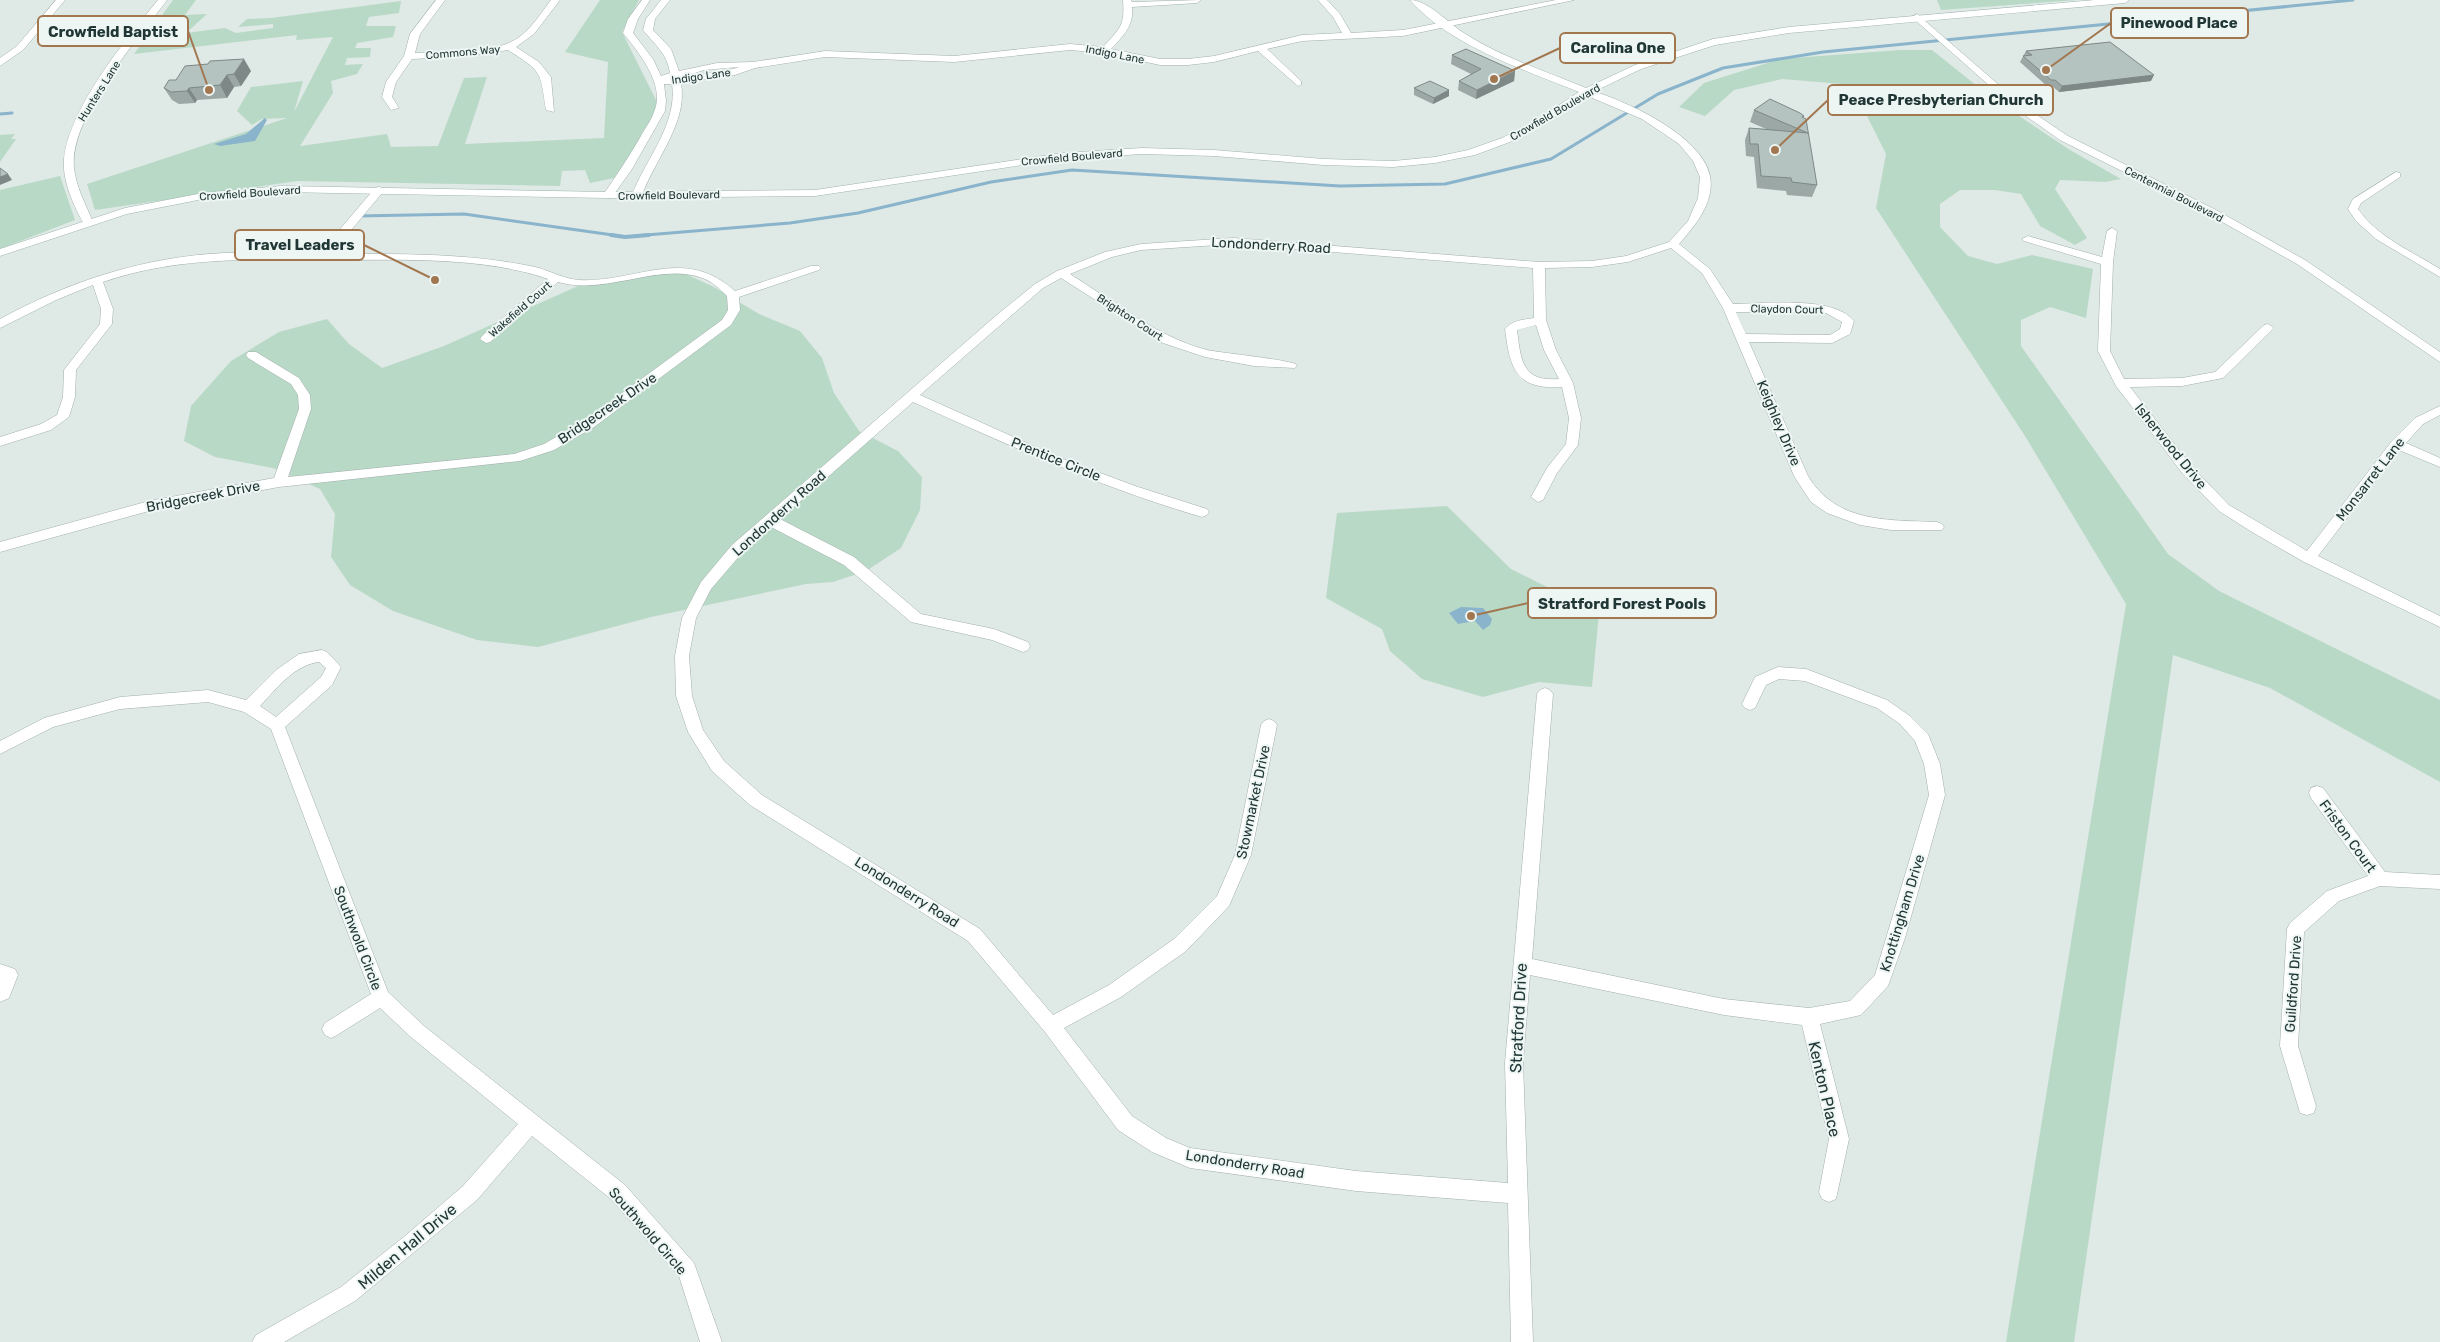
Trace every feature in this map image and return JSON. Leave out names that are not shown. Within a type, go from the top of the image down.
[{"type":"street","points":[[0,63],[20,48],[61,0]]},
{"type":"street","name":"Hunters Lane","points":[[88,222],[70,176],[70,152],[76,128],[140,27],[163,0]]},
{"type":"street","points":[[394,108],[387,97],[391,82],[409,56],[415,34],[441,0]]},
{"type":"street","name":"Commons Way","points":[[409,56],[495,50],[510,47],[534,29],[556,0]]},
{"type":"street","points":[[608,195],[627,169],[660,111],[662,102],[650,59],[628,33],[633,19],[646,0]]},
{"type":"street","points":[[637,195],[641,182],[674,121],[679,100],[670,54],[648,30],[651,20],[666,0]]},
{"type":"street","points":[[1105,50],[1123,30],[1129,18],[1127,2],[1197,0]]},
{"type":"street","points":[[1322,0],[1342,22],[1347,35]]},
{"type":"street","name":"Londonderry Road","points":[[1414,0],[1445,25],[1480,48],[1646,117],[1683,142],[1698,160],[1705,177],[1703,198],[1693,222],[1673,244],[1628,259],[1592,264],[1539,265],[1233,241],[1141,247],[1109,254],[1061,273],[1039,286],[1002,317],[737,549],[706,586],[689,618],[682,656],[684,696],[696,732],[718,766],[756,800],[974,935],[1050,1026],[1125,1123],[1158,1145],[1190,1158],[1356,1181],[1517,1194]]},
{"type":"street","points":[[1530,0],[1538,7]]},
{"type":"street","name":"Indigo Lane","points":[[657,81],[736,63],[753,65],[825,54],[954,59],[1070,46],[1105,50],[1160,62],[1214,58],[1302,38],[1403,33],[1570,0]]},
{"type":"street","name":"Crowfield Boulevard","points":[[0,253],[125,211],[203,196],[281,189],[608,195],[815,193],[1063,156],[1142,151],[1214,153],[1324,162],[1393,164],[1435,160],[1471,152],[1506,140],[1537,124],[1586,92],[1638,67],[1713,42],[1789,30],[1917,17],[2125,0]]},
{"type":"street","name":"Centennial Boulevard","points":[[1917,17],[2019,107],[2064,138],[2212,212],[2301,262],[2440,358]]},
{"type":"street","points":[[510,47],[536,64],[546,77],[551,110]]},
{"type":"street","points":[[1259,47],[1298,84]]},
{"type":"street","points":[[1156,73],[1160,62]]},
{"type":"street","points":[[2396,175],[2357,201],[2353,209],[2359,221],[2373,232],[2440,274]]},
{"type":"street","points":[[322,257],[379,190]]},
{"type":"street","name":"Isherwood Drive","points":[[2112,231],[2107,262],[2104,351],[2120,383],[2188,471],[2224,508],[2309,558],[2440,622]]},
{"type":"street","points":[[2028,239],[2107,262]]},
{"type":"street","name":"Keighley Drive","points":[[1673,244],[1706,271],[1729,308],[1744,338],[1801,476],[1817,500],[1842,515],[1877,524],[1937,527]]},
{"type":"street","points":[[0,324],[35,304],[70,288],[131,269],[179,259],[224,256],[453,260],[525,268],[554,279],[578,283],[606,284],[681,269],[707,275],[733,295],[815,268]]},
{"type":"street","points":[[1538,497],[1552,471],[1572,445],[1575,418],[1567,384],[1550,350],[1540,320],[1539,265]]},
{"type":"street","name":"Brighton Court","points":[[1061,273],[1167,340],[1205,353],[1254,362],[1291,366]]},
{"type":"street","name":"Wakefield Court","points":[[486,339],[516,310],[554,279]]},
{"type":"street","points":[[0,442],[46,427],[63,417],[70,397],[70,370],[106,324],[107,309],[96,280]]},
{"type":"street","name":"Bridgecreek Drive","points":[[0,547],[149,506],[279,482],[515,458],[549,447],[589,424],[727,322],[734,310],[733,295]]},
{"type":"street","name":"Claydon Court","points":[[1729,308],[1815,308],[1829,310],[1848,321],[1846,331],[1832,339],[1744,338]]},
{"type":"street","points":[[1540,320],[1516,325],[1511,330],[1518,366],[1527,379],[1540,384],[1567,384]]},
{"type":"street","points":[[2120,383],[2182,382],[2219,375],[2268,328]]},
{"type":"street","points":[[252,355],[295,381],[304,395],[305,409],[279,482]]},
{"type":"street","name":"Prentice Circle","points":[[913,396],[1052,460],[1130,489],[1202,512]]},
{"type":"street","name":"Monsarret Lane","points":[[2309,558],[2397,444],[2420,421],[2440,410]]},
{"type":"street","points":[[2397,444],[2440,463]]},
{"type":"street","points":[[770,520],[848,561],[876,582],[896,603],[916,618],[951,628],[994,635],[1023,646]]},
{"type":"street","points":[[0,748],[49,722],[120,703],[208,696],[248,707],[277,725],[328,681],[334,668],[322,656],[304,658],[281,674],[248,707]]},
{"type":"street","name":"Knottingham Drive","points":[[1521,965],[1724,1006],[1809,1016],[1855,1009],[1882,980],[1896,938],[1937,794],[1932,764],[1922,738],[1905,720],[1882,704],[1806,675],[1778,673],[1760,681],[1750,704]]},
{"type":"street","name":"Stratford Drive","points":[[1522,1342],[1514,1063],[1545,694]]},
{"type":"street","name":"Stowmarket Drive","points":[[1050,1026],[1124,986],[1180,945],[1223,900],[1243,855],[1269,724]]},
{"type":"street","name":"Southwold Circle","points":[[277,725],[381,996],[418,1032],[530,1124],[618,1192],[687,1270],[711,1342]]},
{"type":"street","name":"Friston Court","points":[[2317,793],[2380,880]]},
{"type":"street","name":"Guildford Drive","points":[[2307,1106],[2289,1046],[2296,929],[2333,896],[2380,880],[2440,882]]},
{"type":"street","points":[[0,972],[9,975],[3,992],[0,994]]},
{"type":"street","points":[[331,1029],[381,996]]},
{"type":"street","name":"Kenton Place","points":[[1809,1016],[1839,1138],[1829,1192]]},
{"type":"street","name":"Milden Hall Drive","points":[[263,1342],[348,1294],[412,1243],[470,1192],[530,1124]]},
{"type":"green space","points":[[173,0],[196,0],[185,15],[207,14],[186,33],[225,28],[236,33],[273,28],[273,24],[238,27],[247,19],[271,18],[401,1],[399,13],[369,17],[366,26],[396,26],[393,37],[357,43],[355,48],[371,48],[370,57],[347,58],[345,65],[363,64],[357,74],[331,81],[333,93],[300,146],[387,134],[391,147],[438,146],[464,78],[487,77],[465,144],[604,138],[608,62],[565,52],[600,0],[639,0],[622,32],[659,106],[619,177],[590,183],[585,170],[562,171],[560,186],[297,181],[95,210],[87,184],[287,118],[262,119],[252,125],[237,111],[251,87],[303,81],[294,112],[333,37],[296,40],[297,35],[134,54]]},
{"type":"green space","points":[[1937,0],[2077,0],[1941,10]]},
{"type":"green space","points":[[1900,50],[1932,50],[1992,98],[2070,150],[2121,179],[2105,182],[2060,180],[2055,189],[2087,238],[2075,245],[2040,226],[2021,194],[1995,190],[1960,190],[1940,204],[1940,227],[1968,256],[1997,264],[2032,255],[2093,269],[2086,318],[2050,307],[2021,320],[2021,346],[2168,554],[2219,591],[2440,700],[2440,782],[2270,688],[2173,655],[2074,1342],[2006,1342],[2126,604],[2025,436],[1876,208],[1886,154],[1858,98],[1842,84],[1782,79],[1734,90],[1705,116],[1679,107],[1704,83],[1780,59]]},
{"type":"green space","points":[[15,134],[11,139],[16,139],[0,162],[0,135]]},
{"type":"green space","points":[[60,176],[75,220],[0,249],[0,190]]},
{"type":"green space","points":[[681,272],[714,287],[759,314],[800,331],[822,358],[834,393],[859,431],[898,451],[922,477],[920,510],[901,548],[866,571],[833,582],[806,584],[651,617],[538,647],[477,640],[393,611],[350,585],[331,557],[335,514],[320,489],[273,468],[215,457],[184,441],[191,406],[231,361],[279,332],[327,319],[349,344],[382,368],[444,346],[578,286],[633,276]]},
{"type":"green space","points":[[1447,506],[1511,569],[1599,613],[1592,687],[1539,682],[1483,697],[1422,679],[1390,651],[1382,629],[1326,598],[1337,513]]},
{"type":"water","points":[[265,118],[267,120],[255,141],[220,146],[214,144],[246,134]]},
{"type":"water","points":[[1461,607],[1483,608],[1492,619],[1490,625],[1483,630],[1475,621],[1458,624],[1449,613]]},
{"type":"building","points":[[2110,42],[2154,75],[2062,86],[2055,80],[2051,80],[2023,56],[2032,55],[2026,51]]},
{"type":"building","points":[[1466,49],[1515,71],[1477,90],[1459,81],[1481,69],[1452,55]]},
{"type":"building","points":[[244,59],[234,74],[227,75],[220,85],[171,92],[164,88],[169,80],[176,80],[185,66],[208,64],[210,61]]},
{"type":"building","points":[[1430,81],[1449,90],[1434,98],[1414,88]]},
{"type":"building","points":[[1770,99],[1800,113],[1806,119],[1817,185],[1792,182],[1791,178],[1761,176],[1758,144],[1750,144],[1749,128],[1808,133],[1754,110]]},
{"type":"building","points":[[0,168],[8,174],[0,177]]},
{"type":"waterway","points":[[634,236],[790,223],[858,213],[991,182],[1072,170],[1340,186],[1445,184],[1551,159],[1658,94],[1723,68],[1823,52],[2353,0]]},
{"type":"waterway","points":[[0,114],[12,113]]},
{"type":"waterway","points":[[358,216],[464,214],[620,236]]},
{"type":"waterway","points":[[611,235],[625,237],[649,235]]},
{"type":"place","name":"Pinewood Place","points":[[2046,70]]},
{"type":"place","name":"Carolina One","points":[[1494,79]]},
{"type":"place","name":"Crowfield Baptist","points":[[209,90]]},
{"type":"place","name":"Peace Presbyterian Church","points":[[1775,150]]},
{"type":"place","name":"Travel Leaders","points":[[435,280]]},
{"type":"place","name":"Stratford Forest Pools","points":[[1471,616]]}]
